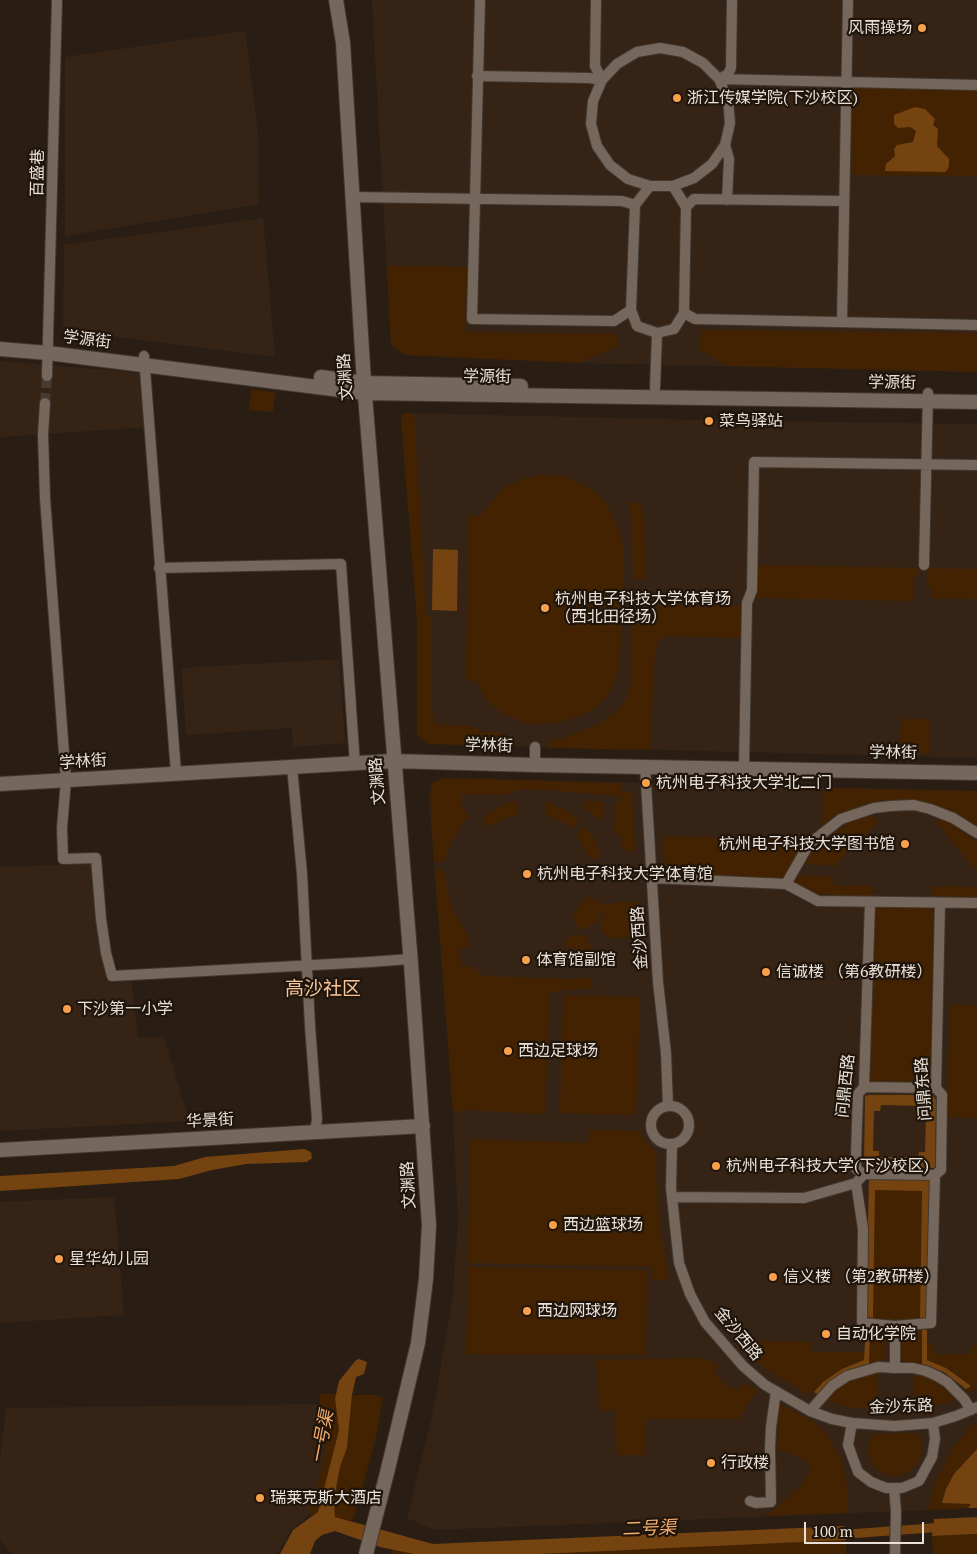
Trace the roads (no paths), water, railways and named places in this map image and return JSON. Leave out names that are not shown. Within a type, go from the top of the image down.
[{"type":"main road","name":"文渊路","points":[[336,0],[343,43],[364,388],[423,1126],[429,1225],[426,1279],[418,1342],[368,1549]]},
{"type":"main road","name":"学源街","points":[[0,341],[48,350],[144,360],[364,388],[928,397],[977,394]]},
{"type":"main road","name":"学源街","points":[[0,349],[48,350]]},
{"type":"main road","name":"学源街","points":[[364,388],[655,388],[928,397],[977,402]]},
{"type":"main road","name":"学林街","points":[[0,784],[394,761],[977,772]]},
{"type":"main road","name":"华景街","points":[[0,1150],[423,1126]]},
{"type":"street","name":"百盛巷","points":[[47,376],[57,0]]},
{"type":"street","points":[[480,0],[472,319],[614,321],[631,310]]},
{"type":"street","points":[[596,0],[595,66],[602,80]]},
{"type":"street","points":[[719,79],[728,74],[731,68],[732,0]]},
{"type":"street","points":[[842,322],[848,0]]},
{"type":"street","points":[[660,48],[683,52],[703,63],[719,79],[728,100],[730,123],[725,145],[712,164],[694,178],[673,186],[650,186],[628,179],[610,165],[597,146],[592,124],[593,101],[602,80],[618,64],[637,52],[660,48]]},
{"type":"street","points":[[477,76],[589,78],[602,80]]},
{"type":"street","points":[[719,79],[977,85]]},
{"type":"street","points":[[725,145],[729,159],[727,200]]},
{"type":"street","points":[[650,186],[635,205],[631,310],[637,326],[657,333],[674,328],[684,313],[686,207],[673,186]]},
{"type":"street","points":[[352,196],[622,201],[635,205]]},
{"type":"street","points":[[686,207],[694,199],[844,201]]},
{"type":"street","points":[[684,313],[696,319],[977,325]]},
{"type":"street","points":[[655,388],[657,333]]},
{"type":"street","points":[[144,360],[176,773]]},
{"type":"street","points":[[924,564],[928,397]]},
{"type":"street","points":[[45,403],[43,434],[44,498],[66,780],[62,828],[63,859],[96,858],[101,919],[106,953],[112,976],[410,959]]},
{"type":"street","points":[[744,768],[747,603],[752,590],[754,462],[977,465]]},
{"type":"street","points":[[159,568],[341,564],[354,764]]},
{"type":"street","points":[[535,748],[535,765]]},
{"type":"street","points":[[292,767],[301,850],[317,1119],[315,1132]]},
{"type":"street","name":"金沙西路","points":[[645,767],[658,982],[666,1053],[668,1106]]},
{"type":"street","points":[[786,884],[809,844],[841,819],[874,808],[914,806],[930,809],[954,818],[977,833]]},
{"type":"street","points":[[651,878],[786,884],[818,901],[977,903]]},
{"type":"street","name":"问鼎西路","points":[[864,1174],[856,1169],[858,1094],[864,1087],[870,902]]},
{"type":"street","name":"问鼎东路","points":[[895,1326],[931,1323],[934,1175],[941,1170],[942,1095],[936,1088],[940,903]]},
{"type":"street","points":[[864,1087],[936,1088]]},
{"type":"street","points":[[668,1106],[683,1111],[689,1122],[685,1138],[672,1145],[660,1142],[653,1134],[651,1128],[655,1114],[663,1107],[668,1106]]},
{"type":"street","name":"金沙西路","points":[[672,1145],[672,1197],[679,1263],[690,1294],[705,1322],[743,1366],[766,1386],[810,1411],[832,1420],[852,1423]]},
{"type":"street","points":[[672,1197],[804,1198],[856,1184],[864,1174],[934,1175]]},
{"type":"street","points":[[856,1184],[864,1229],[862,1323],[895,1326],[895,1368]]},
{"type":"street","points":[[810,1411],[832,1386],[847,1376],[878,1366],[914,1368],[926,1371],[947,1382],[974,1408]]},
{"type":"street","points":[[750,1501],[756,1503],[771,1502],[771,1426],[776,1392]]},
{"type":"street","name":"金沙东路","points":[[852,1423],[895,1426],[933,1423],[974,1408]]},
{"type":"street","points":[[852,1423],[848,1445],[858,1472],[871,1482],[886,1488],[902,1488],[919,1482],[932,1457],[935,1439],[933,1423]]},
{"type":"street","points":[[894,1488],[896,1511],[895,1554]]},
{"type":"waterway","name":"二号渠","points":[[835,1535],[944,1527]]},
{"type":"tunnel","points":[[45,403],[47,376]]},
{"type":"place","name":"风雨操场","points":[[922,28]]},
{"type":"place","name":"浙江传媒学院(下沙校区)","points":[[677,98]]},
{"type":"place","name":"菜鸟驿站","points":[[709,421]]},
{"type":"place","name":"杭州电子科技大学体育场 （西北田径场）","points":[[545,608]]},
{"type":"place","name":"杭州电子科技大学北二门","points":[[646,783]]},
{"type":"place","name":"杭州电子科技大学图书馆","points":[[905,844]]},
{"type":"place","name":"杭州电子科技大学体育馆","points":[[527,874]]},
{"type":"place","name":"体育馆副馆","points":[[526,960]]},
{"type":"place","name":"信诚楼 （第6教研楼）","points":[[766,972]]},
{"type":"place","name":"下沙第一小学","points":[[67,1009]]},
{"type":"place","name":"西边足球场","points":[[508,1051]]},
{"type":"place","name":"杭州电子科技大学(下沙校区)","points":[[716,1166]]},
{"type":"place","name":"西边篮球场","points":[[553,1225]]},
{"type":"place","name":"星华幼儿园","points":[[59,1259]]},
{"type":"place","name":"信义楼 （第2教研楼）","points":[[773,1277]]},
{"type":"place","name":"西边网球场","points":[[527,1311]]},
{"type":"place","name":"自动化学院","points":[[826,1334]]},
{"type":"place","name":"行政楼","points":[[711,1463]]},
{"type":"place","name":"瑞莱克斯大酒店","points":[[260,1498]]},
{"type":"district","name":"高沙社区","points":[[323,990]]},
{"type":"water label","name":"一号渠","points":[[323,1437]]}]
